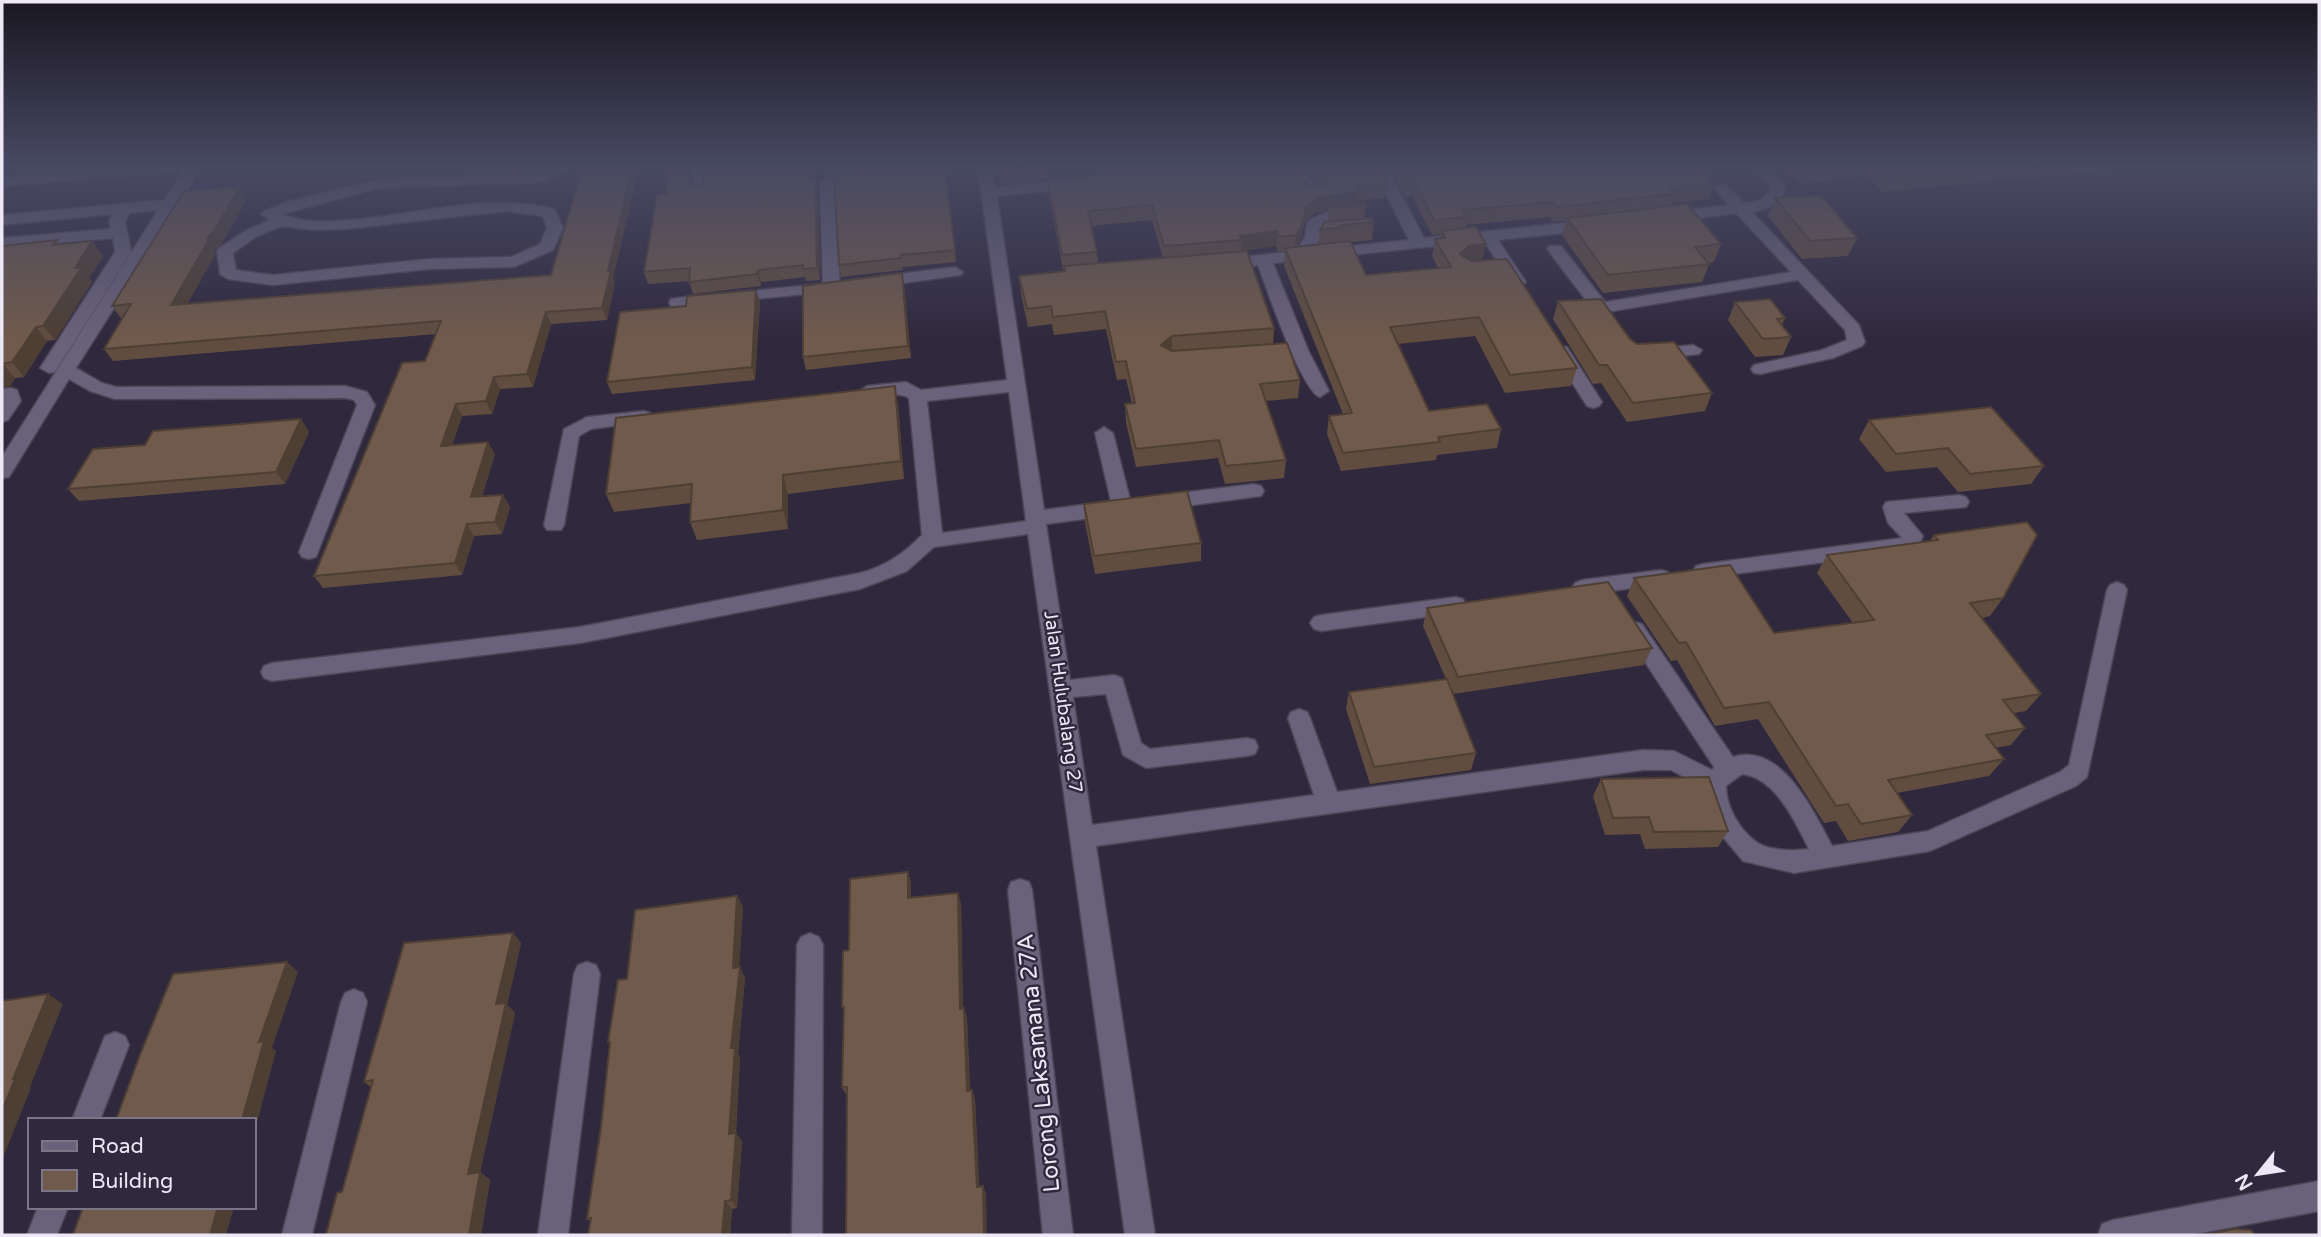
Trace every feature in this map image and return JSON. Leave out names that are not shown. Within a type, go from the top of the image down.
[{"type":"street","points":[[2,472],[122,252],[118,226]]},
{"type":"street","points":[[58,369],[157,226]]},
{"type":"street","points":[[269,226],[252,233],[225,251],[228,274],[272,280],[429,264],[514,262],[547,247],[554,226]]},
{"type":"street","points":[[835,226],[845,286]]},
{"type":"street","name":"Jalan Hulubalang 27","points":[[996,226],[1008,282],[1017,385],[1140,1235]]},
{"type":"street","points":[[1301,257],[1314,233],[1315,226]]},
{"type":"street","points":[[1410,226],[1419,244]]},
{"type":"street","points":[[1209,265],[1590,226]]},
{"type":"street","points":[[1754,226],[1853,329],[1856,342],[1828,354],[1760,369]]},
{"type":"street","points":[[1314,233],[1352,231]]},
{"type":"street","points":[[2,243],[119,233]]},
{"type":"street","points":[[1489,237],[1500,266],[1529,299]]},
{"type":"street","points":[[1555,249],[1605,313]]},
{"type":"street","points":[[1264,260],[1294,352],[1320,391]]},
{"type":"street","points":[[677,303],[956,272]]},
{"type":"street","points":[[1581,310],[1605,313],[1801,275]]},
{"type":"street","points":[[1550,334],[1593,402]]},
{"type":"street","points":[[1638,356],[1693,350]]},
{"type":"street","points":[[58,369],[114,393],[345,391],[361,396],[366,405],[309,552]]},
{"type":"street","points":[[850,394],[906,388],[918,396],[1017,385]]},
{"type":"street","points":[[2,395],[11,394],[12,401],[2,416]]},
{"type":"street","points":[[272,672],[580,635],[860,581],[893,572],[908,563],[932,537],[918,396]]},
{"type":"street","points":[[554,525],[570,433],[587,423],[656,415]]},
{"type":"street","points":[[1104,433],[1135,505]]},
{"type":"street","points":[[932,537],[938,541],[1135,505],[1254,491]]},
{"type":"street","points":[[1565,590],[1910,544],[1913,537],[1895,518],[1893,507],[1959,502]]},
{"type":"street","points":[[1605,585],[1721,775],[1714,800],[1725,823],[1752,853],[1794,862],[1930,841],[2068,779],[2079,770],[2117,590]]},
{"type":"street","points":[[1321,623],[1470,603]]},
{"type":"street","points":[[1061,690],[1114,677],[1131,748],[1146,759],[1247,747]]},
{"type":"street","points":[[1299,718],[1329,804]]},
{"type":"street","points":[[1082,837],[1660,759],[1721,775],[1744,764],[1768,773],[1800,807],[1825,857]]},
{"type":"street","name":"Lorong Laksamana 27A","points":[[1020,890],[1058,1235]]},
{"type":"street","points":[[807,1235],[810,945]]},
{"type":"street","points":[[552,1235],[587,974]]},
{"type":"street","points":[[297,1235],[354,1002]]},
{"type":"street","points":[[87,1118],[115,1045]]},
{"type":"street","points":[[2113,1235],[2232,1225],[2319,1196]]},
{"type":"street","points":[[43,1235],[52,1209]]},
{"type":"building","points":[[162,226],[217,226],[207,238],[207,243],[171,305],[551,275],[565,226],[619,226],[602,308],[546,312],[527,374],[494,377],[486,401],[456,404],[441,446],[488,442],[471,497],[503,495],[495,522],[467,524],[455,563],[314,576],[402,363],[425,361],[441,321],[104,349],[131,304],[112,306]]},
{"type":"building","points":[[652,226],[816,226],[817,268],[803,269],[803,265],[758,270],[757,274],[689,282],[690,268],[644,272]]},
{"type":"building","points":[[837,226],[952,226],[955,250],[839,265]]},
{"type":"building","points":[[1056,226],[1091,226],[1097,252],[1062,255]]},
{"type":"building","points":[[1158,226],[1301,226],[1296,235],[1279,237],[1277,231],[1240,236],[1242,240],[1164,246]]},
{"type":"building","points":[[1323,226],[1343,227],[1320,230]]},
{"type":"building","points":[[1573,226],[1705,226],[1721,244],[1695,247],[1709,264],[1608,275]]},
{"type":"building","points":[[1798,226],[1846,226],[1857,238],[1810,241]]},
{"type":"building","points":[[1476,227],[1486,244],[1469,246],[1460,254],[1471,261],[1507,259],[1577,368],[1510,375],[1479,317],[1390,327],[1429,411],[1487,404],[1501,429],[1438,437],[1440,442],[1343,453],[1329,416],[1352,413],[1285,248],[1350,241],[1366,275],[1451,267],[1435,239],[1445,238],[1442,231]]},
{"type":"building","points":[[57,240],[53,245],[92,241],[75,268],[81,268],[43,326],[36,327],[12,362],[2,364],[2,246]]},
{"type":"building","points":[[1247,251],[1274,328],[1172,336],[1161,345],[1172,351],[1287,343],[1300,380],[1260,384],[1286,460],[1226,466],[1219,440],[1136,449],[1125,404],[1135,403],[1126,361],[1116,362],[1105,311],[1053,317],[1051,306],[1027,309],[1019,276],[1065,271],[1064,266]]},
{"type":"building","points":[[902,273],[908,346],[803,357],[803,286]]},
{"type":"building","points":[[756,290],[752,367],[607,382],[620,312],[686,306],[687,296]]},
{"type":"building","points":[[1601,299],[1630,339],[1637,344],[1674,342],[1712,393],[1633,403],[1607,365],[1599,365],[1558,301]]},
{"type":"building","points":[[1770,299],[1785,318],[1777,319],[1791,337],[1763,339],[1735,302]]},
{"type":"building","points":[[895,386],[901,461],[783,475],[783,510],[690,522],[692,484],[606,494],[616,418]]},
{"type":"building","points":[[1991,407],[2044,466],[1970,474],[1948,448],[1896,454],[1869,420]]},
{"type":"building","points":[[301,419],[276,472],[68,489],[93,449],[145,445],[153,431]]},
{"type":"building","points":[[1187,491],[1201,543],[1094,556],[1084,504]]},
{"type":"building","points":[[2027,522],[2037,535],[2003,598],[1970,603],[2041,694],[2003,700],[2025,728],[1986,735],[2004,759],[1888,780],[1912,815],[1861,824],[1848,804],[1836,806],[1769,702],[1724,708],[1686,642],[1679,643],[1634,578],[1730,565],[1774,633],[1874,620],[1827,555],[1938,540],[1934,535]]},
{"type":"building","points":[[1608,582],[1652,648],[1458,677],[1427,608]]},
{"type":"building","points":[[1447,679],[1476,753],[1374,767],[1349,692]]},
{"type":"building","points":[[1709,777],[1728,831],[1654,832],[1649,817],[1613,818],[1601,779]]},
{"type":"building","points":[[908,872],[908,898],[958,893],[960,1009],[964,1008],[967,1091],[972,1090],[977,1187],[983,1186],[984,1235],[846,1235],[847,1087],[842,1087],[842,1007],[843,951],[849,950],[850,879]]},
{"type":"building","points":[[737,896],[733,968],[740,967],[731,1048],[735,1048],[729,1134],[736,1133],[731,1200],[725,1201],[722,1235],[588,1235],[591,1218],[587,1219],[601,1127],[608,1042],[618,980],[627,979],[635,910]]},
{"type":"building","points":[[513,933],[496,1004],[506,1003],[468,1174],[480,1172],[469,1235],[326,1235],[337,1193],[342,1192],[373,1080],[364,1082],[404,943]]},
{"type":"building","points":[[287,962],[259,1042],[264,1041],[243,1118],[117,1118],[173,974]]},
{"type":"building","points":[[48,994],[13,1079],[2,1111],[2,1001]]},
{"type":"building","points":[[82,1209],[217,1209],[210,1235],[73,1235]]},
{"type":"building","points":[[2235,1229],[2251,1230],[2255,1235],[2205,1235]]}]
